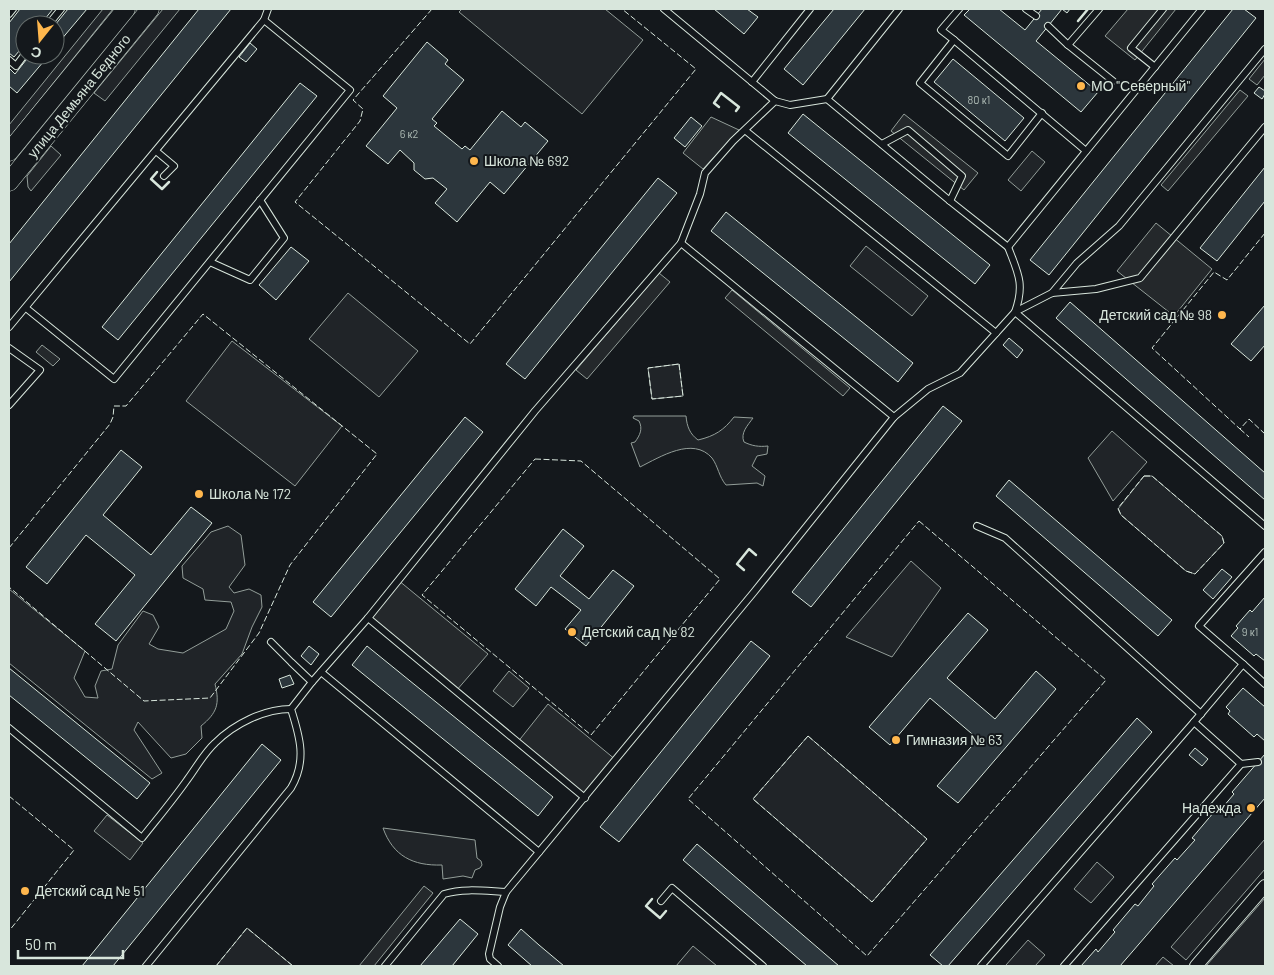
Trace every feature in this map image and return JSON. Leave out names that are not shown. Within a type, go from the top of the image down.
[{"type":"street","name":"улица Демьяна Бедного","points":[[9,152],[126,9]]},
{"type":"street","name":"улица Демьяна Бедного","points":[[9,182],[150,9]]},
{"type":"street","points":[[1196,966],[1265,886]]},
{"type":"lane","points":[[9,14],[13,9]]},
{"type":"lane","points":[[9,327],[264,20],[268,9]]},
{"type":"lane","points":[[664,9],[775,101],[790,105],[827,99],[899,9]]},
{"type":"lane","points":[[752,82],[810,9]]},
{"type":"lane","points":[[959,9],[941,30],[1086,151]]},
{"type":"lane","points":[[1026,9],[1036,16]]},
{"type":"lane","points":[[1068,45],[1099,9]]},
{"type":"lane","points":[[1155,67],[1131,48],[1163,9]]},
{"type":"lane","points":[[1008,247],[1202,9]]},
{"type":"lane","points":[[26,308],[114,379],[350,90],[264,20]]},
{"type":"lane","points":[[1048,26],[1068,45],[1113,81]]},
{"type":"lane","points":[[954,40],[920,83],[1008,156],[1042,113]]},
{"type":"lane","points":[[1052,293],[1077,263],[1119,226],[1265,49]]},
{"type":"lane","points":[[498,966],[490,959],[489,954],[500,907],[506,892],[754,592],[894,417],[928,389],[960,373],[1015,312],[1020,298],[1020,282],[1008,247],[827,99]]},
{"type":"lane","points":[[9,728],[142,838],[213,744],[254,718],[269,712],[291,709],[368,618],[535,411],[681,243],[700,194],[705,173],[733,141],[775,101]]},
{"type":"lane","points":[[1015,312],[1052,293],[1096,288],[1140,278],[1265,127]]},
{"type":"lane","points":[[746,130],[996,334]]},
{"type":"lane","points":[[882,144],[908,130],[962,176],[950,201]]},
{"type":"lane","points":[[156,151],[174,166],[164,176]]},
{"type":"lane","points":[[210,262],[250,280],[284,238],[260,200]]},
{"type":"lane","points":[[681,243],[894,417]]},
{"type":"lane","points":[[1015,312],[1265,526]]},
{"type":"lane","points":[[9,348],[40,370],[9,405]]},
{"type":"lane","points":[[977,526],[1005,538],[1201,714]]},
{"type":"lane","points":[[1265,552],[1199,626],[1265,684]]},
{"type":"lane","points":[[368,618],[585,798]]},
{"type":"lane","points":[[271,642],[312,682]]},
{"type":"lane","points":[[982,966],[1243,664]]},
{"type":"lane","points":[[321,672],[539,852]]},
{"type":"lane","points":[[146,966],[296,780],[302,757],[291,709]]},
{"type":"lane","points":[[1194,722],[1241,764]]},
{"type":"lane","points":[[1064,966],[1241,764],[1258,762]]},
{"type":"lane","points":[[661,900],[672,888],[762,966]]},
{"type":"lane","points":[[386,966],[444,894],[464,890],[506,892]]},
{"type":"shaded area","points":[[103,9],[113,9],[9,138],[9,125],[58,65],[65,65],[65,56]]},
{"type":"shaded area","points":[[163,9],[180,9],[105,101],[94,93]]},
{"type":"shaded area","points":[[462,9],[605,9],[643,40],[582,114],[459,12]]},
{"type":"shaded area","points":[[1128,9],[1176,9],[1135,60],[1105,36]]},
{"type":"shaded area","points":[[1265,59],[1265,75],[1257,85],[1249,79]]},
{"type":"shaded area","points":[[1240,90],[1248,96],[1168,191],[1161,185]]},
{"type":"shaded area","points":[[904,114],[978,173],[964,190],[891,131]]},
{"type":"shaded area","points":[[711,117],[739,130],[703,169],[683,153]]},
{"type":"shaded area","points":[[51,146],[61,155],[31,191],[28,187],[27,176]]},
{"type":"shaded area","points":[[1032,151],[1045,162],[1021,191],[1008,180]]},
{"type":"shaded area","points":[[1156,223],[1212,269],[1174,316],[1117,271]]},
{"type":"shaded area","points":[[866,246],[928,296],[912,316],[850,266]]},
{"type":"shaded area","points":[[659,273],[670,282],[587,379],[576,370]]},
{"type":"shaded area","points":[[732,290],[850,388],[843,396],[725,298]]},
{"type":"shaded area","points":[[348,293],[418,351],[379,397],[309,339]]},
{"type":"shaded area","points":[[232,341],[342,426],[295,486],[186,401]]},
{"type":"shaded area","points":[[42,345],[60,359],[53,366],[36,352]]},
{"type":"shaded area","points":[[679,364],[683,396],[652,399],[648,368]]},
{"type":"shaded area","points":[[634,416],[686,416],[689,430],[698,440],[719,432],[734,417],[753,418],[745,429],[743,439],[744,442],[750,444],[768,446],[767,454],[757,456],[752,466],[765,476],[763,486],[757,483],[726,485],[712,458],[696,449],[676,451],[640,467],[631,443],[635,442],[641,429],[639,421],[633,418]]},
{"type":"shaded area","points":[[1112,431],[1147,462],[1113,501],[1088,458]]},
{"type":"shaded area","points":[[1144,476],[1152,476],[1222,536],[1224,543],[1195,574],[1186,571],[1121,515],[1118,509]]},
{"type":"shaded area","points":[[228,526],[241,535],[245,565],[229,587],[234,593],[249,589],[261,595],[262,607],[242,654],[215,684],[216,708],[211,717],[201,726],[202,738],[186,754],[171,758],[138,722],[134,730],[162,773],[152,779],[9,663],[9,589],[85,651],[74,678],[85,697],[98,698],[95,686],[101,671],[112,669],[118,645],[143,611],[153,615],[159,627],[149,644],[158,649],[183,653],[226,629],[234,611],[231,602],[205,600],[203,589],[183,578],[182,566],[211,532]]},
{"type":"shaded area","points":[[911,561],[941,588],[892,657],[846,637]]},
{"type":"shaded area","points":[[398,580],[488,654],[456,691],[368,618]]},
{"type":"shaded area","points":[[509,671],[529,688],[513,707],[493,691]]},
{"type":"shaded area","points":[[548,704],[616,760],[585,798],[517,743]]},
{"type":"shaded area","points":[[808,736],[927,839],[872,902],[753,799]]},
{"type":"shaded area","points":[[107,815],[143,843],[130,860],[94,831]]},
{"type":"shaded area","points":[[383,828],[475,840],[477,858],[481,861],[482,865],[475,870],[472,878],[463,876],[443,879],[442,865],[422,864],[405,857],[392,846]]},
{"type":"shaded area","points":[[1265,839],[1265,869],[1186,960],[1171,947]]},
{"type":"shaded area","points":[[1097,862],[1114,877],[1091,903],[1074,889]]},
{"type":"shaded area","points":[[424,886],[433,893],[374,966],[359,966]]},
{"type":"shaded area","points":[[1265,898],[1265,966],[1206,966]]},
{"type":"shaded area","points":[[247,928],[293,966],[216,966]]},
{"type":"shaded area","points":[[1028,940],[1045,955],[1035,966],[1006,965]]},
{"type":"shaded area","points":[[693,946],[717,966],[676,966]]},
{"type":"shaded area","points":[[1163,957],[1174,966],[1155,966]]},
{"type":"building","points":[[20,9],[53,9],[48,15],[15,15]]},
{"type":"building","points":[[68,9],[87,9],[65,35],[65,15],[63,15]]},
{"type":"building","points":[[199,9],[231,9],[9,282],[9,244]]},
{"type":"building","points":[[714,9],[747,9],[758,17],[744,34]]},
{"type":"building","points":[[834,9],[865,9],[803,85],[784,69]]},
{"type":"building","points":[[970,9],[999,9],[1025,30],[1042,9],[1062,9],[1036,41],[1098,92],[1081,112],[964,15]]},
{"type":"building","points":[[1062,9],[1070,9],[1067,13]]},
{"type":"building","points":[[1233,9],[1244,9],[1256,18],[1049,275],[1030,260]]},
{"type":"building","points":[[15,15],[14,57],[9,53],[9,23]]},
{"type":"building","name":"Школа № 692","points":[[427,42],[448,60],[445,64],[464,80],[432,119],[437,123],[434,126],[462,149],[465,146],[470,150],[502,111],[521,127],[525,122],[548,141],[504,194],[490,182],[457,222],[435,203],[447,189],[433,178],[425,179],[414,170],[414,163],[400,150],[388,164],[366,146],[397,108],[383,96]]},
{"type":"building","points":[[250,43],[257,49],[246,62],[239,57]]},
{"type":"building","points":[[953,59],[1024,118],[1005,141],[934,82]]},
{"type":"building","points":[[22,65],[41,65],[17,93],[9,86],[9,68],[15,74]]},
{"type":"building","points":[[300,83],[317,96],[118,340],[102,327]]},
{"type":"building","points":[[1259,87],[1265,91],[1262,99],[1254,93]]},
{"type":"building","points":[[803,114],[990,265],[975,284],[788,133]]},
{"type":"building","points":[[691,117],[702,126],[685,147],[674,138]]},
{"type":"building","points":[[1265,167],[1265,201],[1217,261],[1200,248]]},
{"type":"building","points":[[658,178],[677,193],[525,379],[506,364]]},
{"type":"building","points":[[726,212],[913,363],[898,382],[711,231]]},
{"type":"building","points":[[291,247],[309,261],[276,300],[259,285]]},
{"type":"building","points":[[1070,302],[1265,473],[1265,500],[1056,318]]},
{"type":"building","points":[[1265,305],[1265,345],[1251,361],[1231,344]]},
{"type":"building","points":[[1009,338],[1023,350],[1017,358],[1003,345]]},
{"type":"building","points":[[943,406],[962,421],[811,607],[792,592]]},
{"type":"building","points":[[465,417],[483,432],[331,617],[313,602]]},
{"type":"building","points":[[121,450],[142,467],[103,515],[151,555],[191,507],[212,523],[116,641],[95,624],[135,575],[86,535],[47,584],[26,567]]},
{"type":"building","points":[[1009,480],[1172,620],[1158,636],[996,496]]},
{"type":"building","points":[[563,529],[584,546],[560,576],[589,599],[613,570],[634,586],[586,646],[565,629],[581,610],[551,587],[536,606],[515,589]]},
{"type":"building","points":[[1222,569],[1232,577],[1213,599],[1203,590]]},
{"type":"building","points":[[1265,597],[1265,661],[1256,654],[1254,656],[1231,636],[1238,628],[1236,626]]},
{"type":"building","points":[[968,613],[988,630],[947,678],[995,719],[1036,671],[1056,689],[958,803],[937,786],[978,739],[930,698],[890,745],[869,727]]},
{"type":"building","points":[[751,641],[770,656],[619,842],[600,827]]},
{"type":"building","points":[[309,646],[319,654],[311,665],[301,656]]},
{"type":"building","points":[[367,646],[553,797],[538,816],[352,665]]},
{"type":"building","points":[[9,668],[150,783],[137,799],[9,695]]},
{"type":"building","points":[[290,675],[294,684],[282,688],[279,679]]},
{"type":"building","points":[[1243,688],[1265,707],[1265,741],[1257,734],[1254,737],[1228,714],[1230,711],[1226,707]]},
{"type":"building","points":[[1137,718],[1152,732],[948,966],[943,966],[930,955]]},
{"type":"building","points":[[262,744],[281,760],[113,966],[82,966]]},
{"type":"building","points":[[1195,748],[1208,759],[1202,766],[1189,755]]},
{"type":"building","points":[[1265,754],[1265,798],[1120,966],[1081,966],[1096,949],[1098,952],[1115,932],[1113,930],[1135,904],[1138,906],[1154,886],[1152,884],[1175,858],[1177,860],[1195,840],[1192,838],[1214,812],[1217,814],[1234,794],[1232,792]]},
{"type":"building","points":[[697,844],[839,966],[807,966],[683,860]]},
{"type":"building","points":[[460,919],[478,934],[452,966],[420,966]]},
{"type":"building","points":[[521,929],[564,966],[532,966],[508,945]]},
{"type":"fence","points":[[432,9],[353,100],[363,109],[360,121],[295,202],[470,344],[696,69],[622,9]]},
{"type":"fence","points":[[1265,233],[1227,280],[1214,272],[1152,348],[1240,429],[1249,419],[1265,434]]},
{"type":"fence","points":[[9,548],[110,424],[114,406],[126,406],[203,314],[377,454],[290,565],[259,633],[210,698],[144,701],[9,587]]},
{"type":"fence","points":[[679,364],[683,396],[652,399],[648,368],[679,364]]},
{"type":"fence","points":[[1240,429],[1249,437]]},
{"type":"fence","points":[[535,459],[581,461],[720,579],[591,735],[422,595],[535,459]]},
{"type":"fence","points":[[1144,476],[1152,476],[1222,536],[1224,543],[1195,574],[1186,571],[1121,515],[1118,508],[1144,476]]},
{"type":"fence","points":[[919,521],[1106,680],[867,956],[688,799],[919,521]]},
{"type":"fence","points":[[808,736],[927,839],[872,902],[753,799],[808,736]]},
{"type":"fence","points":[[9,796],[74,850],[9,931]]},
{"type":"fence","points":[[216,966],[247,928],[293,966]]},
{"type":"wall","points":[[1078,21],[1088,9]]},
{"type":"wall","points":[[719,107],[714,103],[721,93],[739,107],[736,111]]},
{"type":"wall","points":[[157,172],[151,179],[162,189],[169,182]]},
{"type":"wall","points":[[744,570],[737,564],[749,549],[756,555]]},
{"type":"wall","points":[[652,899],[646,906],[660,918],[666,911]]},
{"type":"place","name":"МО \"Северный\"","points":[[1081,86]]},
{"type":"place","name":"Школа № 692","points":[[474,161]]},
{"type":"place","name":"Детский сад № 98","points":[[1222,315]]},
{"type":"place","name":"Школа № 172","points":[[199,494]]},
{"type":"place","name":"Детский сад № 82","points":[[572,632]]},
{"type":"place","name":"Гимназия № 63","points":[[896,740]]},
{"type":"place","name":"Надежда","points":[[1251,808]]},
{"type":"place","name":"Детский сад № 51","points":[[25,891]]}]
